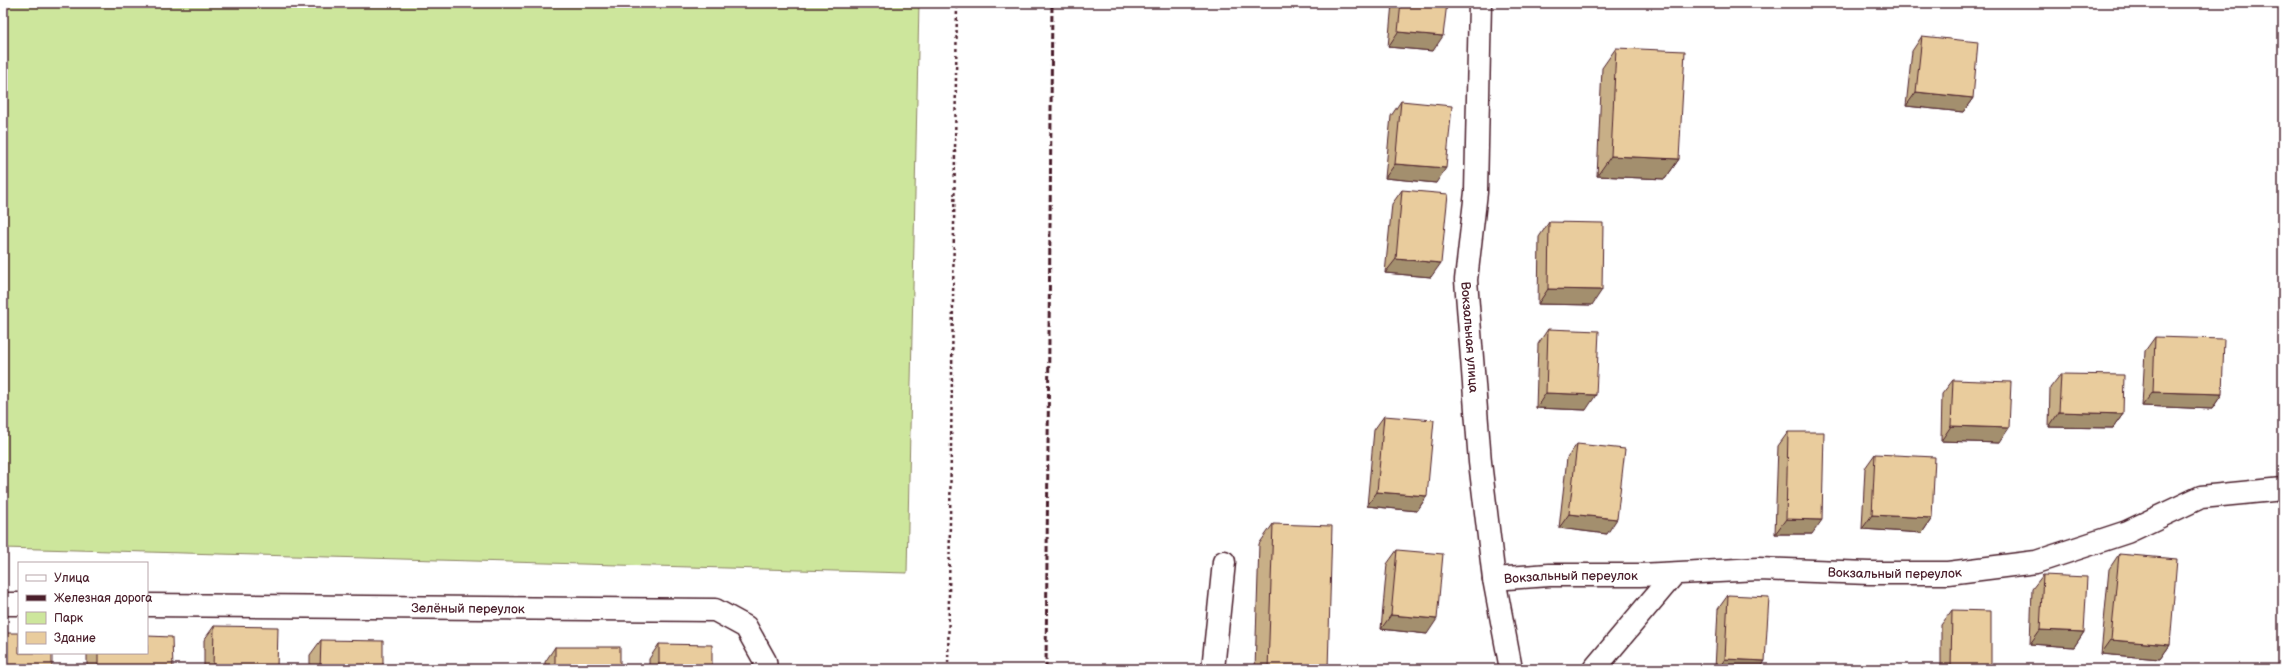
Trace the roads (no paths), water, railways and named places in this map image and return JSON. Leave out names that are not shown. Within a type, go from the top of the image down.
[{"type":"street","name":"Вокзальная улица","points":[[1480,3],[1476,192],[1466,280],[1480,462],[1494,579],[1511,669]]},
{"type":"street","name":"Вокзальный переулок","points":[[1494,579],[1550,575],[1674,574],[1758,569],[1869,574],[1948,573],[2036,562],[2127,532],[2201,497],[2283,489]]},
{"type":"street","points":[[1213,669],[1224,562]]},
{"type":"street","points":[[1594,669],[1674,574]]},
{"type":"street","points":[[3,604],[18,604]]},
{"type":"street","name":"Зелёный переулок","points":[[148,605],[715,610],[746,627],[766,665]]},
{"type":"railway","points":[[1046,669],[1052,3]]}]
